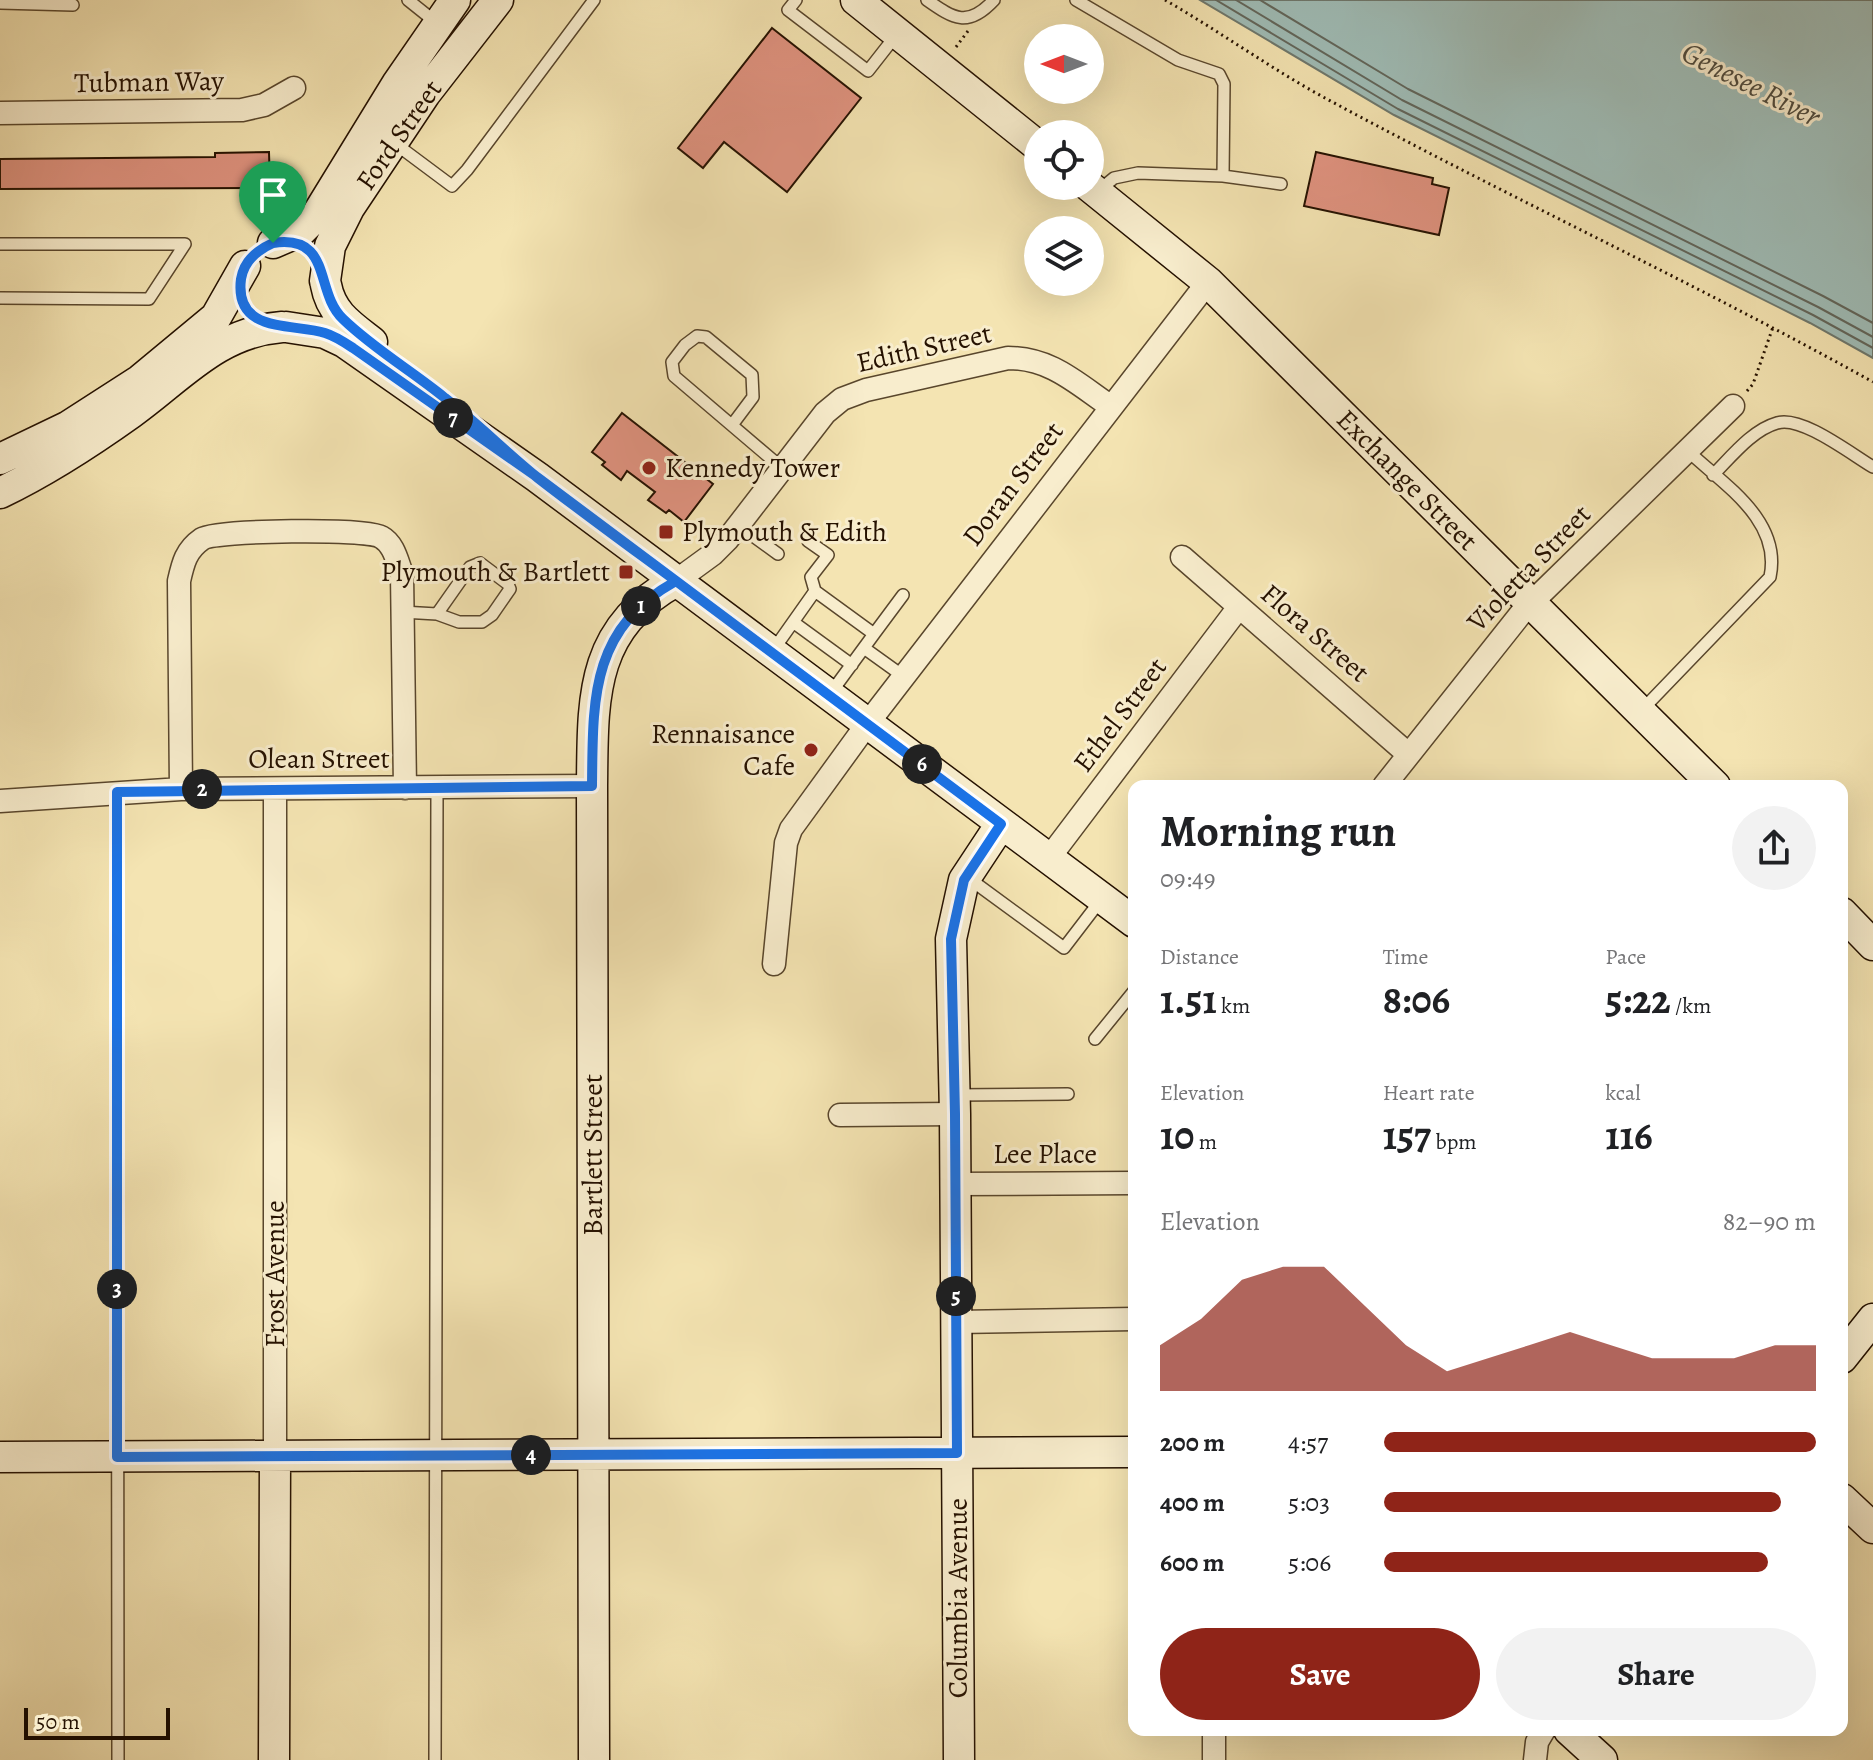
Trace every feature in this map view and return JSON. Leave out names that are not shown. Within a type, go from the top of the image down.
[{"type":"street","name":"Ford Street","points":[[326,283],[328,255],[336,231],[392,142],[498,0]]},
{"type":"street","points":[[856,0],[1024,135]]},
{"type":"street","name":"Ford Street","points":[[273,243],[301,231],[316,216],[397,84],[447,12]]},
{"type":"street","name":"Tubman Way","points":[[0,113],[230,111],[264,105],[294,88]]},
{"type":"street","name":"Exchange Street","points":[[1104,198],[1208,282],[1709,780]]},
{"type":"street","points":[[0,459],[87,416],[161,363],[216,317],[245,266],[258,251],[273,243],[289,243],[309,251],[322,267],[331,304],[345,321],[445,398],[537,477]]},
{"type":"street","points":[[245,266],[241,280],[245,304],[261,321],[334,336],[537,477],[1128,918]]},
{"type":"street","name":"Doran Street","points":[[774,964],[788,836],[903,676],[1208,282]]},
{"type":"street","points":[[0,493],[36,475],[112,427],[221,344],[251,331],[302,323],[314,314],[323,300],[326,283]]},
{"type":"street","name":"Edith Street","points":[[676,581],[713,554],[825,413],[842,399],[866,390],[1008,358],[1031,358],[1054,368],[1110,406]]},
{"type":"street","name":"Violetta Street","points":[[1388,780],[1531,603],[1733,406]]},
{"type":"street","points":[[181,789],[179,581],[185,555],[204,538],[229,533],[354,532],[380,536],[394,550],[402,574],[405,788]]},
{"type":"street","name":"Flora Street","points":[[1182,557],[1408,754]]},
{"type":"street","name":"Bartlett Street","points":[[594,1760],[594,697],[603,661],[612,644],[646,600],[676,581]]},
{"type":"street","name":"Ethel Street","points":[[1049,858],[1239,607]]},
{"type":"street","name":"Olean Street","points":[[0,801],[181,789],[592,786]]},
{"type":"street","name":"Frost Avenue","points":[[274,1760],[275,789]]},
{"type":"street","name":"Columbia Avenue","points":[[959,1760],[951,939],[967,876],[1001,824]]},
{"type":"street","points":[[1848,919],[1873,945]]},
{"type":"street","points":[[840,1115],[955,1104]]},
{"type":"street","name":"Lee Place","points":[[955,1184],[1128,1183]]},
{"type":"street","points":[[957,1322],[1128,1319]]},
{"type":"street","points":[[1848,1350],[1873,1319]]},
{"type":"street","points":[[0,1457],[1128,1452]]},
{"type":"street","points":[[1848,1505],[1873,1528]]},
{"type":"street","points":[[1214,1736],[1214,1760]]},
{"type":"street","points":[[1535,1760],[1540,1736]]},
{"type":"street","points":[[1576,1736],[1602,1760]]},
{"type":"lane","points":[[408,0],[447,12]]},
{"type":"lane","points":[[392,142],[452,186],[594,0]]},
{"type":"lane","points":[[796,0],[788,10],[868,71],[897,33]]},
{"type":"lane","points":[[927,0],[958,18],[972,17],[994,0]]},
{"type":"lane","points":[[1076,0],[1178,60],[1219,74],[1224,84],[1223,176]]},
{"type":"lane","points":[[7,3],[73,5]]},
{"type":"lane","points":[[1104,183],[1130,173],[1223,176],[1281,184]]},
{"type":"lane","points":[[0,244],[185,244],[149,299],[0,298]]},
{"type":"lane","points":[[732,425],[753,397],[752,375],[706,337],[697,336],[685,345],[672,362],[674,376],[782,468]]},
{"type":"lane","points":[[1713,475],[1744,445],[1780,421],[1800,424],[1873,467]]},
{"type":"lane","points":[[1641,712],[1770,577],[1773,561],[1770,541],[1758,517],[1688,451]]},
{"type":"lane","points":[[738,525],[778,554]]},
{"type":"lane","points":[[808,541],[828,555],[811,577],[815,591],[841,615],[874,634]]},
{"type":"lane","points":[[402,612],[437,614],[459,622],[482,622],[492,615],[510,589],[508,584],[480,563],[475,563],[437,614]]},
{"type":"lane","points":[[772,652],[815,591]]},
{"type":"lane","points":[[829,695],[903,595]]},
{"type":"lane","points":[[793,622],[823,639],[852,665]]},
{"type":"lane","points":[[864,648],[903,676]]},
{"type":"lane","points":[[435,1760],[437,788]]},
{"type":"lane","points":[[117,792],[118,1760]]},
{"type":"lane","points":[[967,876],[1064,948],[1102,898]]},
{"type":"lane","points":[[1095,1039],[1128,998]]},
{"type":"lane","points":[[955,1104],[1068,1094]]},
{"type":"path","points":[[1165,0],[1321,96],[1773,327],[1873,382]]},
{"type":"path","points":[[1733,406],[1753,384],[1773,327]]},
{"type":"water","name":"Genesee River","points":[[1200,0],[1873,0],[1873,358],[1810,323],[1394,115]]},
{"type":"building","points":[[772,28],[861,98],[787,192],[724,142],[703,168],[678,148]]},
{"type":"building","points":[[269,152],[270,188],[0,189],[0,159],[215,157],[215,153]]},
{"type":"building","points":[[1316,152],[1433,178],[1432,184],[1449,188],[1439,235],[1304,206]]},
{"type":"building","name":"Kennedy Tower","points":[[622,413],[713,484],[684,522],[669,510],[666,513],[648,500],[655,492],[627,471],[621,480],[602,465],[605,462],[592,452]]},
{"type":"place","name":"Kennedy Tower","points":[[649,468]]},
{"type":"place","name":"Plymouth & Edith","points":[[666,532]]},
{"type":"place","name":"Plymouth & Bartlett","points":[[626,572]]},
{"type":"place","name":"Rennaisance Cafe","points":[[811,750]]},
{"type":"route","points":[[273,243],[252,256],[241,280],[245,304],[258,319],[275,327],[325,333],[353,348],[537,477],[1001,824],[964,880],[951,939],[957,1453],[117,1457],[117,792],[592,786],[594,697],[603,661],[634,613],[646,600],[676,581],[537,477],[445,398],[339,316],[328,297],[322,267],[312,253],[294,244],[273,243]]}]
